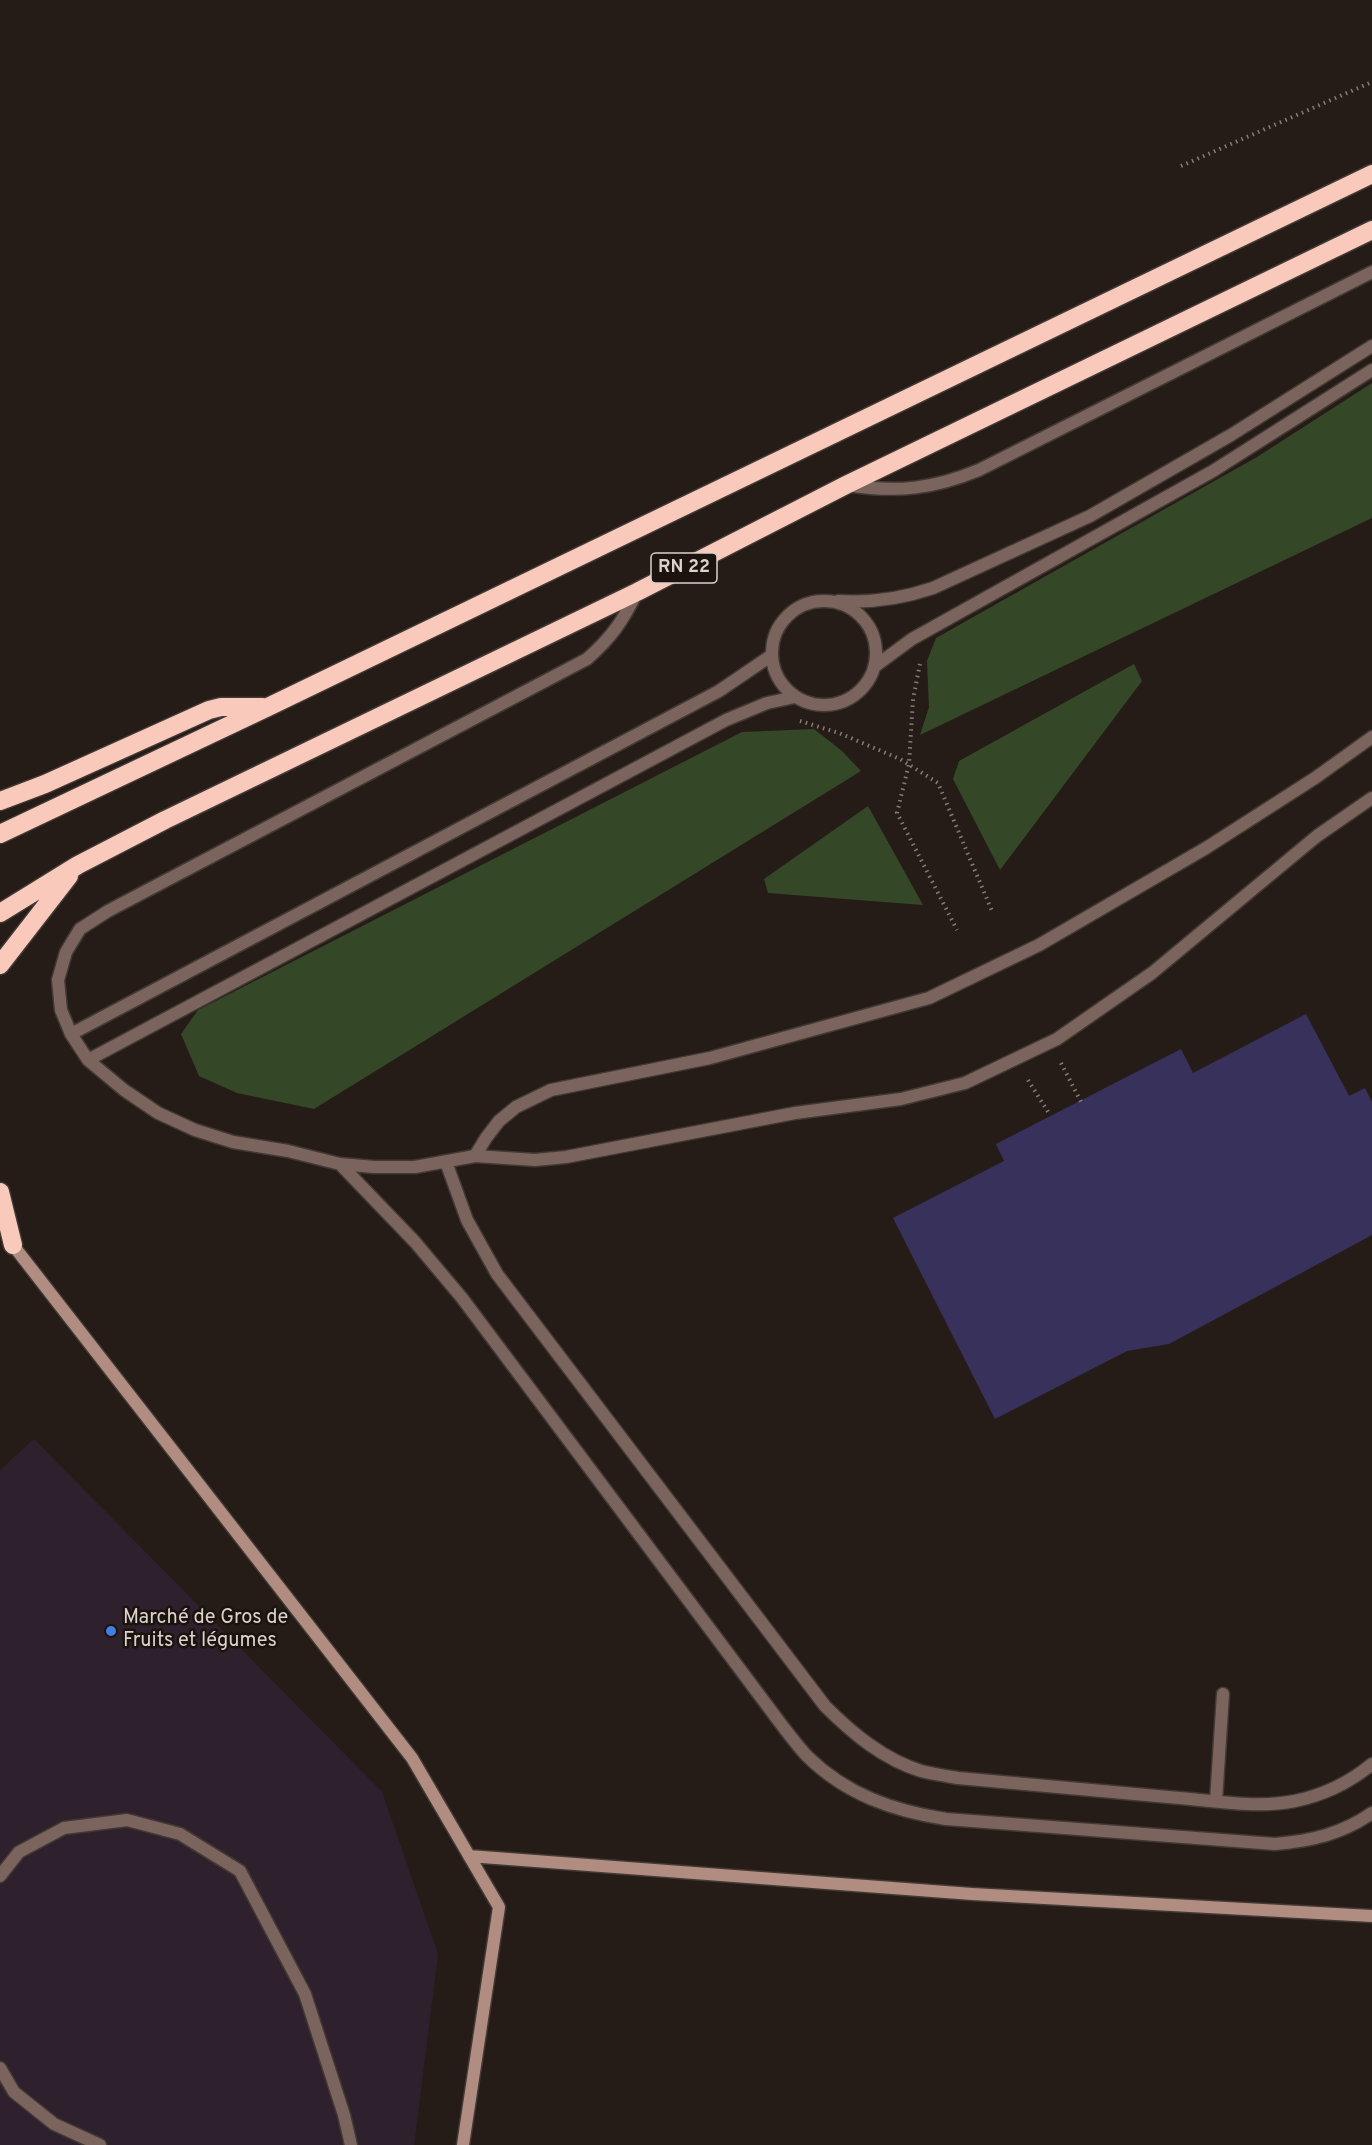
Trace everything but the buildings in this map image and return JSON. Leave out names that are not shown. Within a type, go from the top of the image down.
[{"type":"highway","name":"RN 22","points":[[0,834],[1372,174]]},
{"type":"highway","name":"RN 22","points":[[0,914],[78,865],[165,820],[638,592],[846,485],[1372,230]]},
{"type":"highway","points":[[0,801],[45,784],[209,710],[221,707],[268,707]]},
{"type":"highway","points":[[0,965],[78,865]]},
{"type":"highway","points":[[0,1192],[13,1245]]},
{"type":"main road","points":[[0,1216],[13,1245]]},
{"type":"main road","points":[[0,1228],[412,1758],[499,1907],[463,2145]]},
{"type":"main road","points":[[469,1856],[972,1894],[1372,1916]]},
{"type":"lane","points":[[846,485],[901,490],[928,487],[954,480],[1372,272]]},
{"type":"lane","points":[[838,601],[853,609],[865,620],[873,634],[876,650],[874,667],[867,682],[857,694],[842,702],[826,705],[810,704],[795,697],[783,686],[775,672],[771,655],[773,639],[780,624],[791,612],[806,604],[822,601],[838,601],[862,603],[910,596],[933,588],[1090,516],[1231,435],[1372,346]]},
{"type":"lane","points":[[874,667],[899,647],[926,631],[1213,471],[1372,370]]},
{"type":"lane","points":[[638,592],[625,618],[608,640],[587,659],[108,911],[80,929],[66,952],[58,980],[61,1010],[71,1034],[88,1060],[124,1090],[158,1113],[195,1130],[233,1142],[288,1151],[340,1164],[416,1167],[475,1156],[535,1160],[566,1157],[795,1113],[901,1099],[965,1083],[1057,1039],[1152,973],[1317,836],[1372,798]]},
{"type":"lane","points":[[71,1034],[719,691],[771,655]]},
{"type":"lane","points":[[88,1060],[726,720],[767,703],[795,697]]},
{"type":"lane","points":[[475,1156],[499,1121],[516,1107],[551,1090],[710,1058],[929,998],[1039,945],[1196,853],[1315,778],[1372,737]]},
{"type":"lane","points":[[446,1162],[467,1220],[497,1274],[825,1706],[852,1733],[885,1755],[921,1770],[958,1778],[1270,1804],[1293,1802],[1336,1788],[1356,1777],[1372,1764]]},
{"type":"lane","points":[[340,1164],[409,1235],[462,1298],[784,1728],[809,1757],[839,1782],[872,1800],[908,1813],[946,1820],[1275,1844],[1303,1842],[1331,1835],[1372,1813]]},
{"type":"lane","points":[[1216,1801],[1223,1694]]},
{"type":"lane","points":[[0,1876],[19,1852],[64,1828],[127,1820],[180,1834],[240,1871],[305,1994],[344,2115],[351,2145]]},
{"type":"lane","points":[[0,2068],[14,2092],[54,2124],[100,2145]]},
{"type":"path","points":[[1182,166],[1372,82]]},
{"type":"path","points":[[926,631],[913,699],[909,764],[897,813],[957,930]]},
{"type":"path","points":[[796,720],[839,733],[909,764],[938,783],[992,910]]},
{"type":"path","points":[[1060,1063],[1080,1102]]},
{"type":"path","points":[[1028,1080],[1050,1115]]},
{"type":"shaded area","name":"Marché de Gros de Fruits et légumes","points":[[34,1439],[382,1792],[438,1954],[414,2145],[0,2145],[0,1470]]},
{"type":"green space","points":[[1372,383],[1372,518],[920,735],[929,707],[927,661],[936,638],[1257,457]]},
{"type":"green space","points":[[1134,664],[1142,681],[1000,870],[953,779],[959,761]]},
{"type":"green space","points":[[814,729],[842,751],[861,771],[314,1109],[237,1093],[199,1076],[181,1034],[198,1010],[742,732]]},
{"type":"green space","points":[[868,806],[923,905],[768,893],[764,879]]},
{"type":"place","name":"Marché de Gros de Fruits et légumes","points":[[111,1631]]}]
